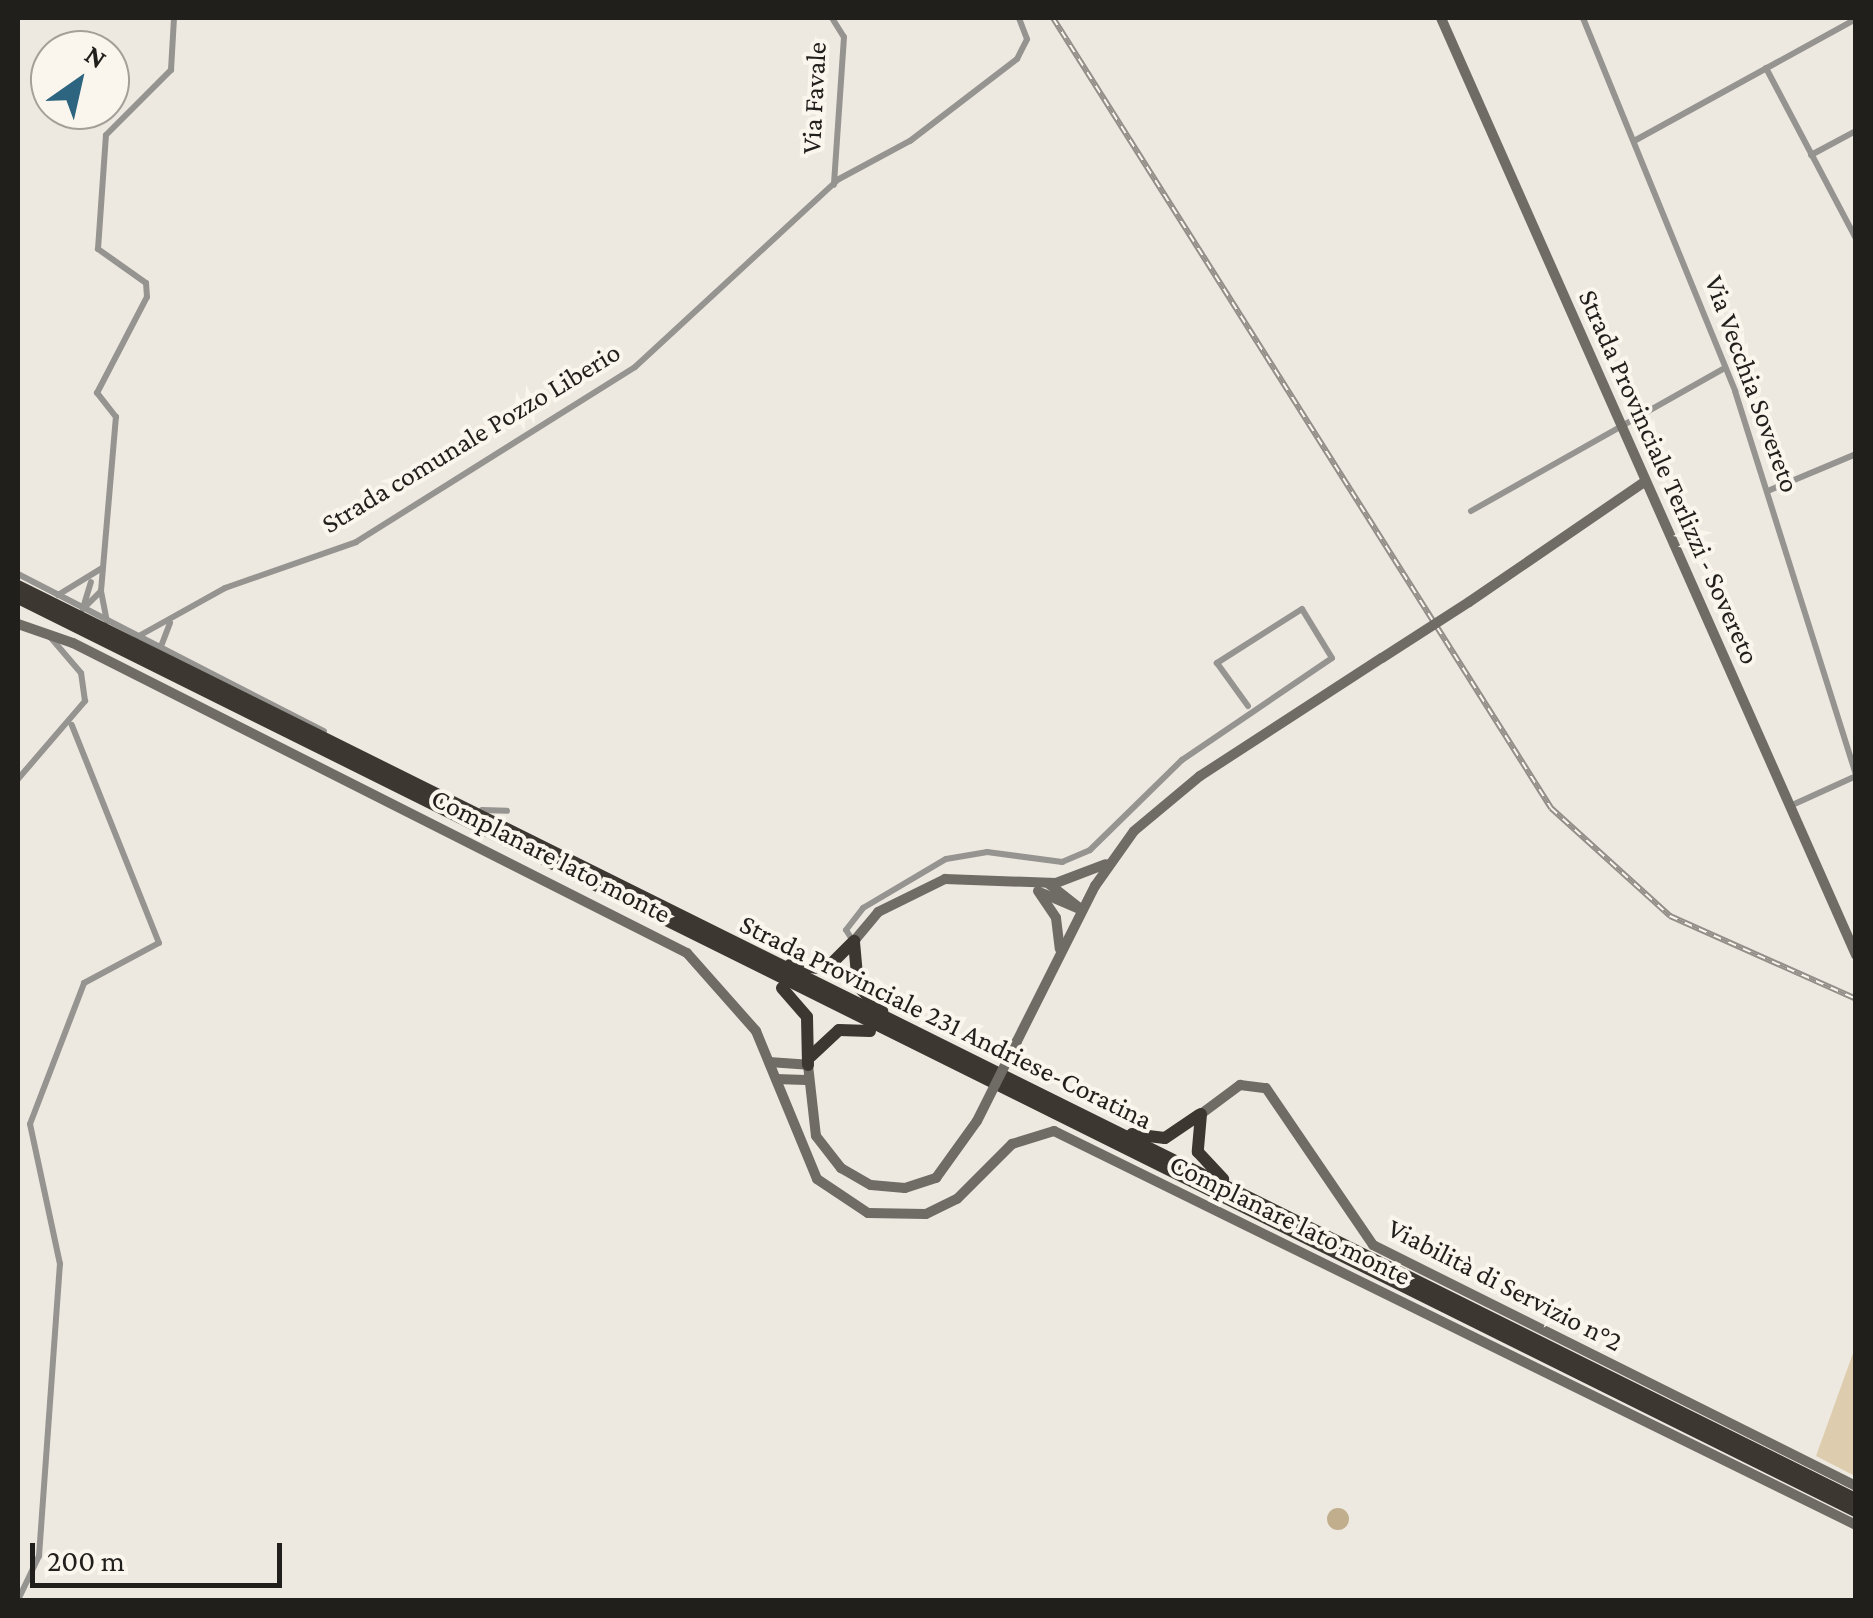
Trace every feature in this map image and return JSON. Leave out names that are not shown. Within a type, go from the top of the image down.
[{"type":"highway","name":"Strada Provinciale 231 Andriese-Coratina","points":[[18,586],[682,926]]},
{"type":"highway","name":"Strada Provinciale 231 Andriese-Coratina","points":[[18,599],[973,1069],[1856,1511]]},
{"type":"highway","points":[[682,926],[808,971],[836,964],[854,941]]},
{"type":"highway","points":[[682,926],[796,998],[809,1061]]},
{"type":"highway","points":[[854,941],[854,976],[869,1002],[973,1069]]},
{"type":"highway","points":[[809,1061],[833,1033],[854,1027],[973,1069]]},
{"type":"highway","name":"Strada Provinciale 231 Andriese-Coratina","points":[[973,1069],[1064,1108],[1856,1499]]},
{"type":"highway","points":[[1064,1108],[1152,1139],[1202,1114]]},
{"type":"highway","points":[[1202,1114],[1195,1139],[1207,1167],[1314,1232]]},
{"type":"street","points":[[107,622],[101,591],[116,409],[96,394],[147,297],[146,283],[98,249],[106,135],[171,70],[174,18]]},
{"type":"street","name":"Via Favale","points":[[832,18],[844,37],[834,184]]},
{"type":"street","name":"Strada comunale Pozzo Liberio","points":[[136,637],[170,623],[224,588],[356,542],[635,367],[834,184],[910,141],[1017,59],[1027,39],[1019,18]]},
{"type":"street","name":"Strada Provinciale Terlizzi - Sovereto","points":[[1441,18],[1856,955]]},
{"type":"street","name":"Via Vecchia Sovereto","points":[[1584,18],[1770,490],[1856,775]]},
{"type":"street","points":[[1634,141],[1856,19]]},
{"type":"street","points":[[1766,68],[1856,239]]},
{"type":"street","points":[[1811,155],[1856,131]]},
{"type":"street","points":[[1471,511],[1725,368]]},
{"type":"street","points":[[1770,490],[1856,454]]},
{"type":"street","points":[[769,1062],[809,1061],[806,1080],[823,1147],[878,1187],[938,1176],[977,1121],[1082,910],[1114,859],[1166,800],[1625,502],[1646,481]]},
{"type":"street","points":[[1625,502],[1652,494]]},
{"type":"street","points":[[83,610],[92,582],[102,568]]},
{"type":"street","points":[[18,574],[485,812],[507,812]]},
{"type":"street","points":[[56,595],[92,582]]},
{"type":"street","points":[[83,610],[101,591]]},
{"type":"street","points":[[1082,910],[1042,887],[1024,882],[942,880],[878,912],[854,941],[846,930],[863,908],[946,859],[987,852],[1062,862],[1090,850],[1182,760],[1332,658],[1302,609],[1217,663],[1248,706]]},
{"type":"street","points":[[160,649],[170,623]]},
{"type":"street","name":"Complanare lato monte","points":[[18,624],[41,628],[659,934],[730,994],[769,1062],[817,1179],[868,1213],[926,1214],[957,1198],[1012,1144],[1054,1131],[1856,1526]]},
{"type":"street","points":[[18,779],[72,725],[85,701],[81,673],[41,628]]},
{"type":"street","points":[[18,1600],[39,1556],[60,1264],[30,1124],[84,983],[159,942],[72,725]]},
{"type":"street","points":[[1790,806],[1856,775]]},
{"type":"street","points":[[1042,887],[1114,859]]},
{"type":"street","points":[[1042,887],[1056,918],[1060,954]]},
{"type":"street","points":[[776,1078],[806,1080]]},
{"type":"street","name":"Viabilità di Servizio n°2","points":[[1202,1114],[1240,1085],[1266,1088],[1288,1109],[1357,1231],[1382,1251],[1856,1486]]},
{"type":"shaded area","points":[[1856,1345],[1856,1476],[1855,1476],[1816,1456]]},
{"type":"shaded area","points":[[1338,1508],[1346,1511],[1346,1527],[1338,1530],[1330,1527],[1327,1519],[1330,1511]]},
{"type":"railway","points":[[1053,18],[1551,808],[1670,916],[1856,999]]}]
